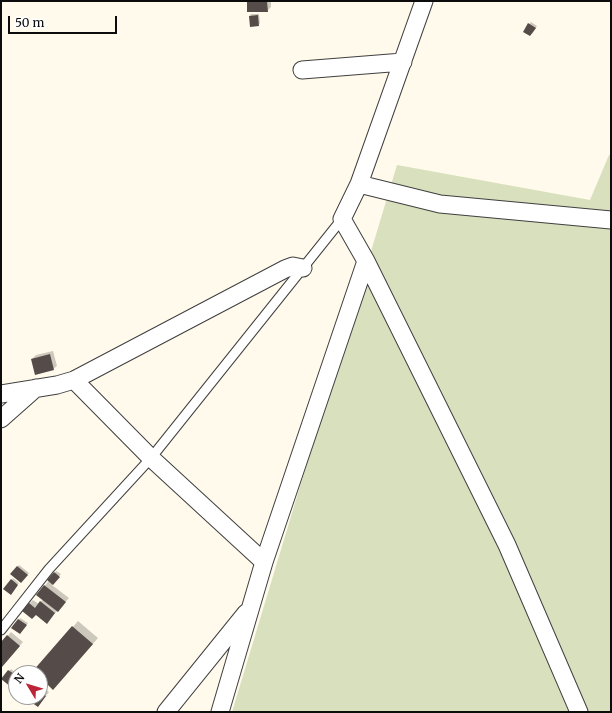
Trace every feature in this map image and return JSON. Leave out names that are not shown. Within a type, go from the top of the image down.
[{"type":"street","points":[[424,1],[359,184],[342,219],[366,261],[507,545],[579,712]]},
{"type":"street","points":[[302,70],[403,62]]},
{"type":"street","points":[[359,184],[440,204],[611,220]]},
{"type":"street","points":[[220,712],[264,562],[366,261]]},
{"type":"street","points":[[1,394],[74,380],[285,269],[293,266],[303,268]]},
{"type":"street","points":[[74,380],[151,458],[264,562]]},
{"type":"street","points":[[1,419],[36,388]]},
{"type":"street","points":[[166,712],[251,607]]},
{"type":"lane","points":[[1,630],[49,569],[151,458],[342,219]]},
{"type":"green space","points":[[611,154],[611,712],[232,712],[397,165],[590,200],[609,155]]},
{"type":"building","points":[[247,1],[267,1],[268,12],[247,12]]},
{"type":"building","points":[[258,15],[259,26],[250,27],[249,16]]},
{"type":"building","points":[[528,23],[536,28],[530,36],[523,32]]},
{"type":"building","points":[[50,354],[54,370],[35,375],[31,359]]},
{"type":"building","points":[[17,566],[28,575],[21,583],[10,574]]},
{"type":"building","points":[[54,572],[60,577],[53,585],[47,580]]},
{"type":"building","points":[[11,579],[18,585],[11,595],[3,589]]},
{"type":"building","points":[[44,585],[66,602],[58,612],[36,595]]},
{"type":"building","points":[[40,601],[55,613],[47,624],[36,615],[32,619],[22,611],[29,603],[35,608]]},
{"type":"building","points":[[18,619],[27,625],[20,634],[11,628]]},
{"type":"building","points":[[72,626],[93,644],[53,690],[48,685],[48,665],[38,665]]},
{"type":"building","points":[[7,635],[20,646],[2,667],[1,642]]},
{"type":"building","points":[[8,670],[8,685],[1,679]]}]
